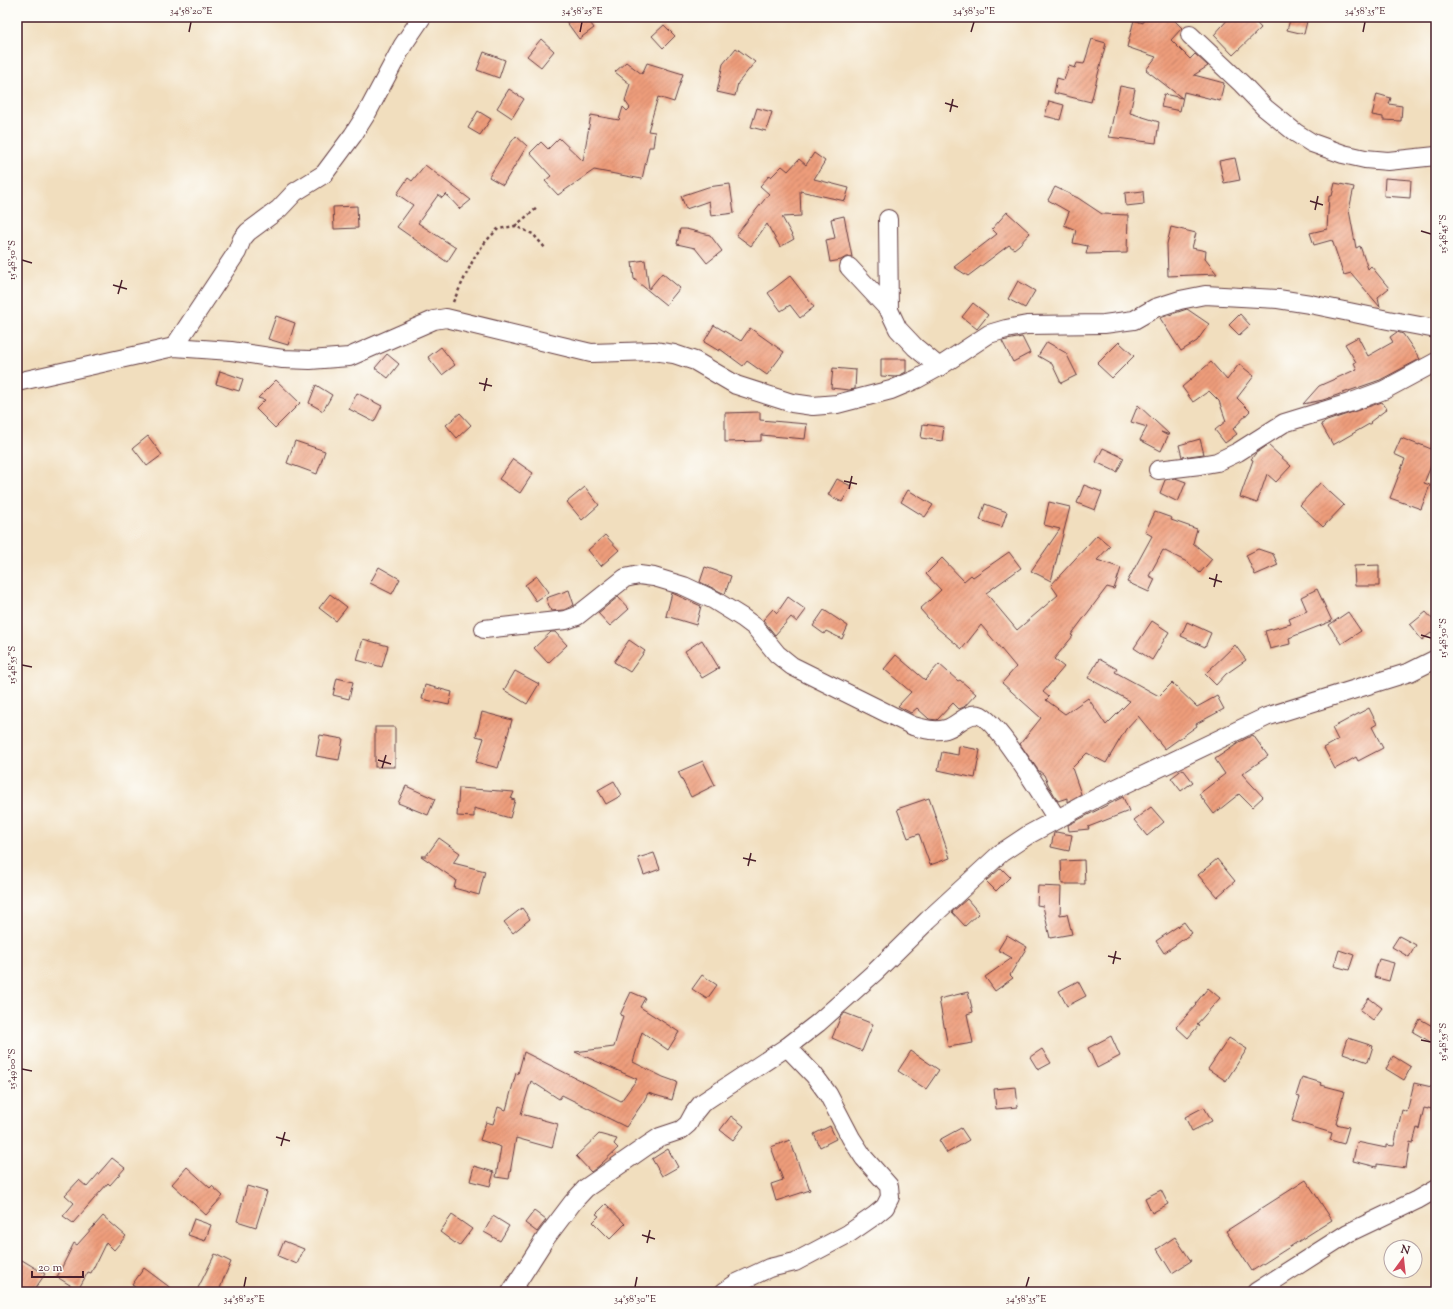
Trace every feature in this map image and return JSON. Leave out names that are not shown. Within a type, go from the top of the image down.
[{"type":"street","points":[[174,347],[238,252],[242,238],[256,225],[279,209],[294,192],[324,174],[353,135],[367,113],[403,45],[422,17]]},
{"type":"street","points":[[1190,35],[1265,108],[1296,133],[1312,142],[1343,154],[1365,159],[1388,161],[1436,156]]},
{"type":"street","points":[[888,219],[889,310]]},
{"type":"street","points":[[849,267],[889,310],[902,333],[915,347],[939,367]]},
{"type":"street","points":[[17,382],[174,347],[231,351],[283,359],[310,360],[349,357],[434,320],[446,318],[591,353],[654,351],[674,354],[695,361],[736,385],[792,403],[813,406],[837,404],[891,390],[917,379],[939,367],[989,334],[1006,329],[1027,325],[1104,324],[1134,320],[1155,308],[1180,300],[1205,296],[1262,298],[1310,304],[1436,329]]},
{"type":"street","points":[[1158,470],[1200,466],[1217,462],[1238,452],[1284,423],[1349,404],[1377,392],[1436,362]]},
{"type":"street","points":[[484,629],[566,620],[577,616],[625,578],[639,575],[654,577],[684,586],[714,600],[755,627],[777,654],[792,666],[913,726],[930,730],[946,729],[970,715],[979,715],[988,720],[1001,734],[1057,819]]},
{"type":"street","points":[[511,1292],[545,1239],[573,1202],[586,1188],[648,1144],[660,1137],[681,1130],[688,1124],[702,1103],[787,1047],[824,1018],[1001,853],[1028,835],[1057,819],[1266,717],[1395,676],[1436,660]]},
{"type":"street","points":[[724,1292],[737,1283],[769,1268],[795,1262],[848,1234],[885,1207],[890,1197],[889,1186],[864,1158],[851,1138],[828,1094],[814,1075],[787,1047]]},
{"type":"street","points":[[1256,1292],[1348,1233],[1417,1200],[1436,1189]]},
{"type":"path","points":[[446,318],[475,256],[486,241],[498,229],[515,226],[537,208]]},
{"type":"path","points":[[515,226],[533,234],[546,249]]},
{"type":"building","points":[[563,17],[586,17],[594,28],[579,39]]},
{"type":"building","points":[[1144,17],[1171,17],[1182,28],[1171,40],[1190,59],[1195,54],[1208,66],[1194,75],[1224,83],[1220,101],[1184,92],[1180,111],[1161,107],[1164,94],[1182,98],[1146,70],[1156,57],[1127,47],[1134,20],[1143,23]]},
{"type":"building","points":[[1230,17],[1251,17],[1261,28],[1233,55],[1214,35]]},
{"type":"building","points":[[1291,17],[1308,17],[1304,34],[1287,30]]},
{"type":"building","points":[[664,25],[675,36],[663,48],[652,36]]},
{"type":"building","points":[[541,39],[554,51],[541,67],[527,56]]},
{"type":"building","points":[[1092,39],[1106,43],[1091,102],[1054,93],[1057,78],[1064,80],[1069,66],[1075,68],[1077,63],[1084,64]]},
{"type":"building","points":[[736,48],[755,62],[738,83],[735,96],[717,92],[723,64]]},
{"type":"building","points":[[484,52],[505,60],[499,78],[477,70]]},
{"type":"building","points":[[626,62],[642,74],[647,63],[683,74],[674,102],[658,97],[648,131],[655,132],[653,147],[649,147],[642,179],[594,170],[558,195],[545,181],[551,176],[530,153],[541,142],[548,149],[559,138],[583,161],[591,115],[619,120],[623,107],[627,111],[630,108],[625,101],[630,84],[615,72]]},
{"type":"building","points":[[1120,86],[1135,89],[1130,113],[1159,122],[1156,143],[1109,137]]},
{"type":"building","points":[[509,89],[524,99],[512,118],[497,108]]},
{"type":"building","points":[[1377,94],[1391,98],[1389,104],[1402,106],[1401,121],[1383,120],[1383,117],[1372,115]]},
{"type":"building","points":[[1049,101],[1064,105],[1060,120],[1045,116]]},
{"type":"building","points":[[757,108],[772,112],[766,131],[751,127]]},
{"type":"building","points":[[478,111],[491,119],[480,135],[468,128]]},
{"type":"building","points":[[516,136],[527,146],[503,185],[489,177]]},
{"type":"building","points":[[814,153],[825,161],[814,179],[849,188],[845,201],[800,191],[801,216],[782,217],[794,239],[780,247],[767,224],[751,246],[736,235],[769,194],[760,186],[770,175],[771,177],[782,166],[788,171],[799,159],[806,165]]},
{"type":"building","points":[[1235,158],[1240,180],[1224,183],[1219,161]]},
{"type":"building","points":[[425,165],[471,200],[460,209],[446,194],[442,198],[438,195],[418,223],[456,248],[447,262],[397,227],[413,205],[397,194],[408,178],[412,181]]},
{"type":"building","points":[[1385,178],[1411,180],[1410,198],[1384,196]]},
{"type":"building","points":[[1335,183],[1354,187],[1349,210],[1356,248],[1360,246],[1368,269],[1371,266],[1389,288],[1378,297],[1380,307],[1351,273],[1344,275],[1332,240],[1314,245],[1310,233],[1327,229],[1329,196],[1332,196]]},
{"type":"building","points":[[730,184],[734,213],[711,216],[709,201],[686,209],[681,196],[708,187]]},
{"type":"building","points":[[1055,187],[1078,198],[1102,214],[1128,215],[1127,253],[1086,254],[1088,246],[1073,243],[1076,230],[1064,225],[1069,212],[1048,200]]},
{"type":"building","points":[[1143,191],[1144,204],[1126,206],[1125,193]]},
{"type":"building","points":[[357,206],[358,228],[334,229],[333,207]]},
{"type":"building","points":[[1007,212],[1030,233],[1019,245],[1014,249],[1009,245],[968,276],[954,267],[997,234],[992,229]]},
{"type":"building","points":[[844,216],[852,257],[846,257],[841,260],[830,262],[826,240],[835,238],[831,219]]},
{"type":"building","points":[[1171,227],[1196,233],[1192,248],[1206,251],[1205,259],[1217,274],[1168,276],[1167,244]]},
{"type":"building","points":[[680,229],[710,235],[722,251],[707,263],[695,248],[677,244]]},
{"type":"building","points":[[645,260],[649,289],[662,273],[680,288],[666,305],[634,279],[632,262]]},
{"type":"building","points":[[790,276],[814,307],[800,318],[790,305],[781,311],[768,293]]},
{"type":"building","points":[[1018,281],[1035,291],[1025,308],[1008,299]]},
{"type":"building","points":[[973,303],[988,315],[977,329],[962,317]]},
{"type":"building","points":[[1187,309],[1209,324],[1197,341],[1181,351],[1160,318]]},
{"type":"building","points":[[1240,314],[1250,325],[1239,335],[1229,325]]},
{"type":"building","points":[[276,316],[295,323],[288,345],[268,339]]},
{"type":"building","points":[[714,325],[741,341],[750,328],[784,352],[767,375],[747,361],[743,366],[720,349],[719,351],[704,342]]},
{"type":"building","points":[[1397,332],[1403,334],[1420,359],[1380,380],[1323,400],[1303,404],[1319,386],[1357,369],[1354,363],[1356,362],[1345,344],[1358,337],[1368,356],[1393,342],[1390,337]]},
{"type":"building","points":[[1022,337],[1030,353],[1013,362],[1002,341]]},
{"type":"building","points":[[1047,342],[1066,353],[1077,375],[1061,383],[1052,364],[1038,356]]},
{"type":"building","points":[[1119,342],[1134,356],[1112,378],[1097,364]]},
{"type":"building","points":[[441,347],[455,365],[442,375],[428,357]]},
{"type":"building","points":[[387,354],[399,364],[388,378],[375,368]]},
{"type":"building","points":[[881,359],[906,359],[906,372],[896,377],[881,376]]},
{"type":"building","points":[[1211,362],[1227,380],[1239,364],[1254,376],[1237,398],[1250,411],[1233,429],[1237,434],[1225,443],[1215,430],[1226,421],[1219,401],[1209,391],[1193,402],[1182,387]]},
{"type":"building","points":[[833,368],[856,370],[855,389],[849,390],[831,388]]},
{"type":"building","points":[[220,371],[243,379],[239,391],[216,384]]},
{"type":"building","points":[[276,380],[300,403],[275,428],[256,409],[265,400],[258,398]]},
{"type":"building","points":[[316,385],[332,395],[323,411],[309,403]]},
{"type":"building","points":[[357,393],[382,406],[374,422],[349,409]]},
{"type":"building","points":[[1382,402],[1387,409],[1370,422],[1371,423],[1333,445],[1321,424]]},
{"type":"building","points":[[1138,405],[1170,435],[1161,432],[1168,436],[1161,451],[1140,440],[1147,427],[1131,422]]},
{"type":"building","points":[[760,412],[760,420],[807,424],[805,439],[761,435],[761,441],[725,442],[725,413]]},
{"type":"building","points":[[460,413],[471,425],[457,438],[446,425]]},
{"type":"building","points":[[923,424],[944,427],[942,441],[921,438]]},
{"type":"building","points":[[148,436],[162,455],[147,466],[133,448]]},
{"type":"building","points":[[1401,438],[1436,451],[1424,483],[1430,485],[1421,509],[1390,498],[1405,459],[1394,454]]},
{"type":"building","points":[[1200,439],[1204,454],[1182,457],[1179,445]]},
{"type":"building","points":[[295,441],[325,451],[317,474],[287,463]]},
{"type":"building","points":[[1268,445],[1291,466],[1276,482],[1267,474],[1257,503],[1240,497],[1253,460],[1251,459],[1256,453]]},
{"type":"building","points":[[1103,448],[1124,458],[1117,472],[1096,462]]},
{"type":"building","points":[[513,459],[533,473],[520,493],[499,479]]},
{"type":"building","points":[[1175,478],[1186,482],[1178,502],[1160,493],[1165,480]]},
{"type":"building","points":[[837,479],[851,486],[842,502],[828,495]]},
{"type":"building","points":[[1320,483],[1344,505],[1323,527],[1300,505]]},
{"type":"building","points":[[1084,485],[1102,492],[1095,510],[1077,503]]},
{"type":"building","points":[[585,487],[599,505],[582,520],[567,502]]},
{"type":"building","points":[[908,490],[933,505],[925,517],[901,502]]},
{"type":"building","points":[[1049,502],[1070,507],[1051,581],[1031,571],[1060,529],[1044,525]]},
{"type":"building","points":[[985,504],[1007,512],[1002,527],[980,520]]},
{"type":"building","points":[[1155,512],[1172,518],[1171,520],[1197,529],[1193,543],[1212,559],[1200,573],[1187,562],[1163,550],[1149,576],[1155,579],[1149,592],[1127,582],[1152,536],[1145,532]]},
{"type":"building","points":[[605,535],[619,550],[601,566],[588,550]]},
{"type":"building","points":[[1097,535],[1110,546],[1097,560],[1121,568],[1114,589],[1107,587],[1071,635],[1073,636],[1054,659],[1064,667],[1043,692],[1049,697],[1046,700],[1065,714],[1088,698],[1106,725],[1130,701],[1088,678],[1099,659],[1117,669],[1115,672],[1159,696],[1172,683],[1197,707],[1217,696],[1224,709],[1196,724],[1197,726],[1165,749],[1138,716],[1126,729],[1106,763],[1087,753],[1072,768],[1081,794],[1067,802],[1067,798],[1058,801],[1044,775],[1038,770],[1020,744],[1041,718],[1002,683],[1016,667],[981,625],[962,649],[937,628],[920,609],[941,590],[926,574],[942,558],[964,581],[971,575],[973,577],[1009,552],[1021,568],[986,593],[1017,630],[1058,595],[1051,585]]},
{"type":"building","points":[[1258,549],[1273,554],[1278,565],[1255,575],[1246,555]]},
{"type":"building","points":[[1379,565],[1379,586],[1355,586],[1354,566]]},
{"type":"building","points":[[379,567],[400,579],[392,594],[370,583]]},
{"type":"building","points":[[705,567],[731,576],[725,594],[700,582]]},
{"type":"building","points":[[537,576],[549,592],[536,601],[525,585]]},
{"type":"building","points":[[1317,589],[1332,621],[1289,638],[1290,644],[1270,649],[1265,631],[1291,624],[1289,619],[1307,611],[1301,597]]},
{"type":"building","points":[[569,590],[574,605],[564,610],[551,611],[546,598]]},
{"type":"building","points":[[672,593],[701,606],[696,625],[666,616]]},
{"type":"building","points":[[330,594],[347,607],[336,621],[319,608]]},
{"type":"building","points":[[618,597],[629,609],[610,626],[598,613]]},
{"type":"building","points":[[788,597],[806,610],[797,622],[791,617],[775,635],[763,620],[773,609],[777,613]]},
{"type":"building","points":[[824,610],[848,626],[842,639],[826,631],[824,634],[813,626]]},
{"type":"building","points":[[1348,612],[1361,631],[1341,644],[1329,625]]},
{"type":"building","points":[[1426,612],[1436,623],[1436,629],[1422,640],[1410,625]]},
{"type":"building","points":[[1152,621],[1169,632],[1152,660],[1134,648]]},
{"type":"building","points":[[1187,622],[1211,633],[1205,647],[1181,636]]},
{"type":"building","points":[[551,632],[555,632],[567,645],[548,663],[534,648]]},
{"type":"building","points":[[363,639],[388,646],[382,667],[357,660]]},
{"type":"building","points":[[629,640],[645,651],[630,672],[614,662]]},
{"type":"building","points":[[702,640],[719,668],[702,678],[685,651]]},
{"type":"building","points":[[1235,645],[1246,660],[1226,674],[1216,685],[1205,674]]},
{"type":"building","points":[[896,655],[925,680],[939,664],[958,681],[960,680],[976,694],[964,707],[959,709],[953,703],[937,720],[929,719],[917,708],[911,713],[898,706],[911,692],[884,669]]},
{"type":"building","points":[[515,671],[539,684],[527,704],[504,690]]},
{"type":"building","points":[[337,678],[353,682],[349,699],[333,695]]},
{"type":"building","points":[[425,685],[452,692],[449,705],[422,699]]},
{"type":"building","points":[[1369,708],[1377,724],[1372,727],[1383,748],[1358,761],[1356,757],[1335,769],[1324,748],[1338,740],[1332,728]]},
{"type":"building","points":[[482,712],[512,720],[498,768],[476,762],[484,738],[476,736]]},
{"type":"building","points":[[375,727],[395,727],[395,767],[375,767]]},
{"type":"building","points":[[320,735],[343,739],[339,760],[316,756]]},
{"type":"building","points":[[1253,735],[1268,756],[1242,774],[1263,797],[1252,807],[1239,794],[1214,814],[1199,794],[1225,774],[1215,759]]},
{"type":"building","points":[[959,746],[980,750],[975,778],[938,770],[942,752],[958,755]]},
{"type":"building","points":[[703,761],[715,785],[691,797],[678,772]]},
{"type":"building","points":[[1183,769],[1193,782],[1181,791],[1171,778]]},
{"type":"building","points":[[614,781],[622,795],[606,804],[598,790]]},
{"type":"building","points":[[406,786],[435,799],[428,815],[398,803]]},
{"type":"building","points":[[459,788],[514,792],[511,799],[515,800],[510,818],[474,808],[474,817],[457,816]]},
{"type":"building","points":[[1123,797],[1129,811],[1088,827],[1089,829],[1069,831],[1068,825]]},
{"type":"building","points":[[929,798],[950,858],[930,865],[919,834],[908,838],[897,809]]},
{"type":"building","points":[[1151,807],[1164,822],[1147,836],[1134,820]]},
{"type":"building","points":[[1056,832],[1072,835],[1069,851],[1051,847],[1054,833]]},
{"type":"building","points":[[439,838],[460,853],[453,863],[485,871],[479,895],[454,888],[456,880],[421,856],[426,856]]},
{"type":"building","points":[[654,853],[660,869],[644,875],[638,858]]},
{"type":"building","points":[[1217,859],[1235,881],[1217,897],[1198,875]]},
{"type":"building","points":[[1084,860],[1085,884],[1062,884],[1061,861]]},
{"type":"building","points":[[1001,868],[1010,877],[996,891],[986,881]]},
{"type":"building","points":[[1038,886],[1061,887],[1060,915],[1067,914],[1072,934],[1050,938],[1043,906],[1037,905]]},
{"type":"building","points":[[967,899],[979,913],[965,926],[952,912]]},
{"type":"building","points":[[522,908],[530,919],[513,933],[504,922]]},
{"type":"building","points":[[1184,922],[1192,933],[1164,953],[1156,941]]},
{"type":"building","points":[[1007,935],[1027,947],[1010,975],[1013,978],[995,991],[985,977],[1012,958],[998,950]]},
{"type":"building","points":[[1399,936],[1416,945],[1409,957],[1392,947]]},
{"type":"building","points":[[1339,950],[1354,955],[1349,970],[1334,966]]},
{"type":"building","points":[[1379,959],[1394,963],[1389,981],[1374,977]]},
{"type":"building","points":[[702,975],[717,985],[707,999],[692,989]]},
{"type":"building","points":[[1078,981],[1086,996],[1067,1006],[1059,991]]},
{"type":"building","points":[[1208,988],[1220,998],[1197,1024],[1199,1025],[1188,1038],[1176,1027],[1196,1005],[1195,1004]]},
{"type":"building","points":[[631,992],[645,998],[640,1007],[679,1032],[668,1050],[642,1032],[633,1062],[663,1077],[677,1082],[672,1100],[648,1093],[626,1127],[562,1095],[559,1099],[531,1081],[521,1114],[558,1124],[552,1148],[516,1138],[509,1179],[496,1177],[501,1147],[480,1140],[486,1122],[493,1124],[498,1107],[506,1110],[516,1073],[518,1074],[524,1052],[621,1101],[637,1079],[575,1052],[614,1047],[623,1016],[620,1015]]},
{"type":"building","points":[[968,992],[973,1012],[967,1014],[973,1043],[948,1047],[939,999]]},
{"type":"building","points":[[1369,998],[1382,1008],[1373,1020],[1360,1010]]},
{"type":"building","points":[[845,1013],[873,1024],[862,1051],[832,1038],[841,1016]]},
{"type":"building","points":[[1420,1019],[1436,1028],[1436,1045],[1413,1032]]},
{"type":"building","points":[[1111,1036],[1120,1056],[1097,1068],[1088,1048]]},
{"type":"building","points":[[1229,1038],[1247,1049],[1226,1081],[1208,1069]]},
{"type":"building","points":[[1348,1038],[1373,1046],[1368,1062],[1343,1053]]},
{"type":"building","points":[[1042,1049],[1051,1063],[1038,1070],[1030,1057]]},
{"type":"building","points":[[911,1051],[939,1070],[926,1089],[898,1071]]},
{"type":"building","points":[[1393,1056],[1411,1067],[1404,1080],[1386,1069]]},
{"type":"building","points":[[1302,1077],[1322,1083],[1321,1085],[1344,1091],[1336,1124],[1349,1127],[1344,1144],[1330,1140],[1332,1133],[1292,1121],[1300,1097],[1296,1096]]},
{"type":"building","points":[[1414,1083],[1436,1088],[1436,1110],[1424,1108],[1419,1129],[1417,1128],[1413,1143],[1410,1142],[1406,1168],[1377,1164],[1377,1167],[1353,1161],[1357,1142],[1386,1148],[1386,1145],[1394,1146],[1402,1110],[1407,1112]]},
{"type":"building","points":[[1016,1087],[1018,1107],[996,1109],[994,1089]]},
{"type":"building","points":[[1204,1107],[1212,1121],[1192,1131],[1185,1117]]},
{"type":"building","points":[[731,1116],[744,1126],[733,1140],[720,1130]]},
{"type":"building","points":[[830,1126],[836,1139],[820,1147],[814,1134]]},
{"type":"building","points":[[961,1128],[969,1140],[947,1153],[939,1140]]},
{"type":"building","points":[[599,1134],[617,1139],[614,1144],[618,1148],[591,1172],[576,1156]]},
{"type":"building","points":[[790,1140],[802,1174],[804,1173],[810,1190],[776,1201],[771,1184],[783,1180],[771,1147]]},
{"type":"building","points":[[668,1149],[678,1167],[662,1176],[652,1159]]},
{"type":"building","points":[[112,1158],[125,1168],[110,1185],[108,1183],[73,1223],[63,1216],[74,1203],[65,1195],[79,1180],[87,1187]]},
{"type":"building","points":[[474,1166],[494,1172],[490,1186],[470,1181]]},
{"type":"building","points":[[187,1167],[210,1188],[212,1186],[223,1196],[206,1215],[172,1184]]},
{"type":"building","points":[[1306,1180],[1332,1220],[1252,1271],[1226,1231]]},
{"type":"building","points":[[247,1186],[267,1192],[256,1227],[237,1221]]},
{"type":"building","points":[[1161,1190],[1168,1204],[1152,1213],[1145,1198]]},
{"type":"building","points":[[606,1204],[625,1224],[610,1239],[593,1222],[599,1216],[596,1214]]},
{"type":"building","points":[[534,1211],[546,1220],[537,1232],[525,1223]]},
{"type":"building","points":[[452,1215],[472,1229],[459,1246],[440,1232]]},
{"type":"building","points":[[103,1216],[126,1236],[114,1250],[106,1242],[91,1273],[88,1272],[78,1290],[57,1277],[74,1243],[77,1245]]},
{"type":"building","points":[[493,1216],[509,1226],[500,1241],[484,1232]]},
{"type":"building","points":[[194,1219],[211,1225],[205,1241],[188,1235]]},
{"type":"building","points":[[1175,1237],[1191,1261],[1172,1273],[1157,1249]]},
{"type":"building","points":[[284,1241],[304,1249],[297,1264],[278,1256]]},
{"type":"building","points":[[215,1254],[231,1262],[219,1292],[196,1292]]},
{"type":"building","points":[[22,1260],[45,1274],[33,1292],[27,1292],[17,1286],[17,1267]]},
{"type":"building","points":[[144,1268],[176,1292],[142,1292],[132,1285]]}]
